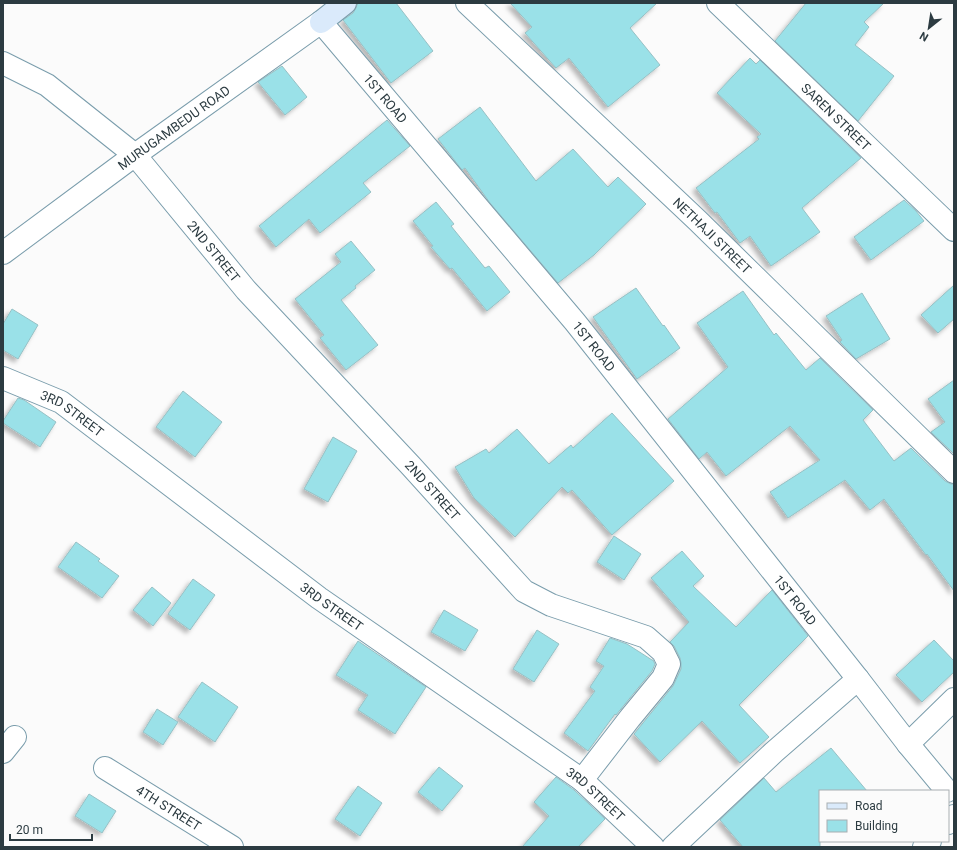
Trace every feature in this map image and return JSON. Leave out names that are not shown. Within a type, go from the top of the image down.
[{"type":"street","name":"MURUGAMBEDU ROAD","points":[[3,253],[345,3]]},
{"type":"street","name":"NETHAJI STREET","points":[[467,3],[692,215],[954,472]]},
{"type":"street","name":"SAREN STREET","points":[[718,3],[954,230]]},
{"type":"street","name":"1ST ROAD","points":[[321,22],[575,322],[908,744],[947,790]]},
{"type":"street","name":"2ND STREET","points":[[3,63],[48,85],[134,156],[246,290],[524,591],[551,605],[646,637],[663,652],[669,664],[663,678],[582,780]]},
{"type":"street","name":"3RD STREET","points":[[3,378],[61,402],[319,598],[582,780],[653,847]]},
{"type":"street","points":[[673,847],[774,752],[858,679]]},
{"type":"street","points":[[908,744],[954,699]]},
{"type":"street","name":"4TH STREET","points":[[105,768],[232,847]]},
{"type":"building","points":[[359,3],[396,3],[433,51],[391,83],[343,20],[353,13]]},
{"type":"building","points":[[510,3],[657,3],[630,28],[660,65],[608,107],[569,58],[556,68],[525,33],[532,27]]},
{"type":"building","points":[[806,3],[884,3],[864,22],[869,27],[855,45],[894,76],[858,121],[775,41]]},
{"type":"building","points":[[750,58],[756,64],[760,60],[861,158],[802,208],[820,232],[771,266],[750,236],[740,243],[717,212],[715,213],[696,188],[759,139],[757,137],[761,134],[717,93]]},
{"type":"building","points":[[282,66],[307,97],[285,115],[258,82]]},
{"type":"building","points":[[480,107],[536,181],[573,149],[608,187],[618,177],[646,204],[594,255],[558,283],[490,203],[465,168],[462,170],[438,139]]},
{"type":"building","points":[[387,120],[410,146],[363,183],[371,192],[320,233],[309,219],[276,247],[259,226]]},
{"type":"building","points":[[904,200],[924,221],[871,260],[854,237]]},
{"type":"building","points":[[436,202],[454,224],[451,226],[485,268],[489,266],[510,292],[487,311],[452,268],[450,269],[431,247],[433,246],[413,221]]},
{"type":"building","points":[[351,241],[375,270],[355,286],[356,288],[341,300],[378,345],[346,370],[320,338],[324,335],[295,299],[341,262],[335,254]]},
{"type":"building","points":[[954,285],[954,319],[938,333],[921,315]]},
{"type":"building","points":[[636,288],[680,348],[637,379],[593,317]]},
{"type":"building","points":[[743,291],[774,335],[776,333],[806,370],[820,358],[873,410],[863,420],[894,461],[911,448],[945,481],[954,484],[954,591],[884,499],[870,510],[845,480],[788,518],[770,492],[820,460],[790,426],[726,476],[707,452],[699,459],[668,419],[728,367],[697,323]]},
{"type":"building","points":[[862,293],[890,339],[856,359],[840,342],[842,340],[826,316]]},
{"type":"building","points":[[12,309],[38,325],[18,359],[3,350],[3,324]]},
{"type":"building","points":[[954,380],[954,454],[931,432],[945,422],[928,399]]},
{"type":"building","points":[[183,391],[222,422],[195,457],[156,427]]},
{"type":"building","points":[[18,398],[24,400],[56,422],[40,447],[3,423]]},
{"type":"building","points":[[612,413],[674,481],[612,535],[572,490],[568,493],[562,487],[515,537],[474,498],[455,467],[486,449],[489,453],[517,429],[549,464],[571,445],[573,448]]},
{"type":"building","points":[[333,437],[357,451],[328,502],[304,489]]},
{"type":"building","points":[[614,536],[641,554],[624,580],[597,562]]},
{"type":"building","points":[[76,542],[100,559],[98,561],[119,576],[102,598],[58,567]]},
{"type":"building","points":[[682,551],[704,576],[693,586],[736,627],[772,590],[808,636],[739,705],[769,737],[740,763],[702,721],[660,762],[634,734],[673,686],[681,669],[680,658],[674,646],[670,642],[689,622],[651,578]]},
{"type":"building","points":[[193,579],[215,595],[190,630],[168,614]]},
{"type":"building","points":[[152,587],[171,603],[153,626],[133,610]]},
{"type":"building","points":[[444,610],[478,630],[465,651],[431,632]]},
{"type":"building","points":[[537,630],[559,644],[534,682],[513,669]]},
{"type":"building","points":[[610,638],[627,644],[653,660],[655,664],[652,671],[616,715],[615,714],[588,751],[564,733],[595,691],[590,687],[604,666],[596,661]]},
{"type":"building","points":[[934,640],[954,661],[954,672],[922,702],[896,675]]},
{"type":"building","points":[[358,641],[426,687],[395,734],[358,710],[368,695],[336,675]]},
{"type":"building","points":[[202,682],[238,707],[215,742],[178,717]]},
{"type":"building","points":[[157,709],[178,722],[163,745],[143,732]]},
{"type":"building","points":[[831,748],[866,790],[819,790],[820,847],[743,847],[720,820],[764,778],[776,792]]},
{"type":"building","points":[[439,767],[463,786],[442,811],[418,792]]},
{"type":"building","points":[[556,777],[574,790],[605,819],[578,847],[522,847],[549,816],[534,802]]},
{"type":"building","points":[[358,786],[382,803],[360,836],[335,819]]},
{"type":"building","points":[[89,794],[116,811],[102,833],[75,816]]}]
